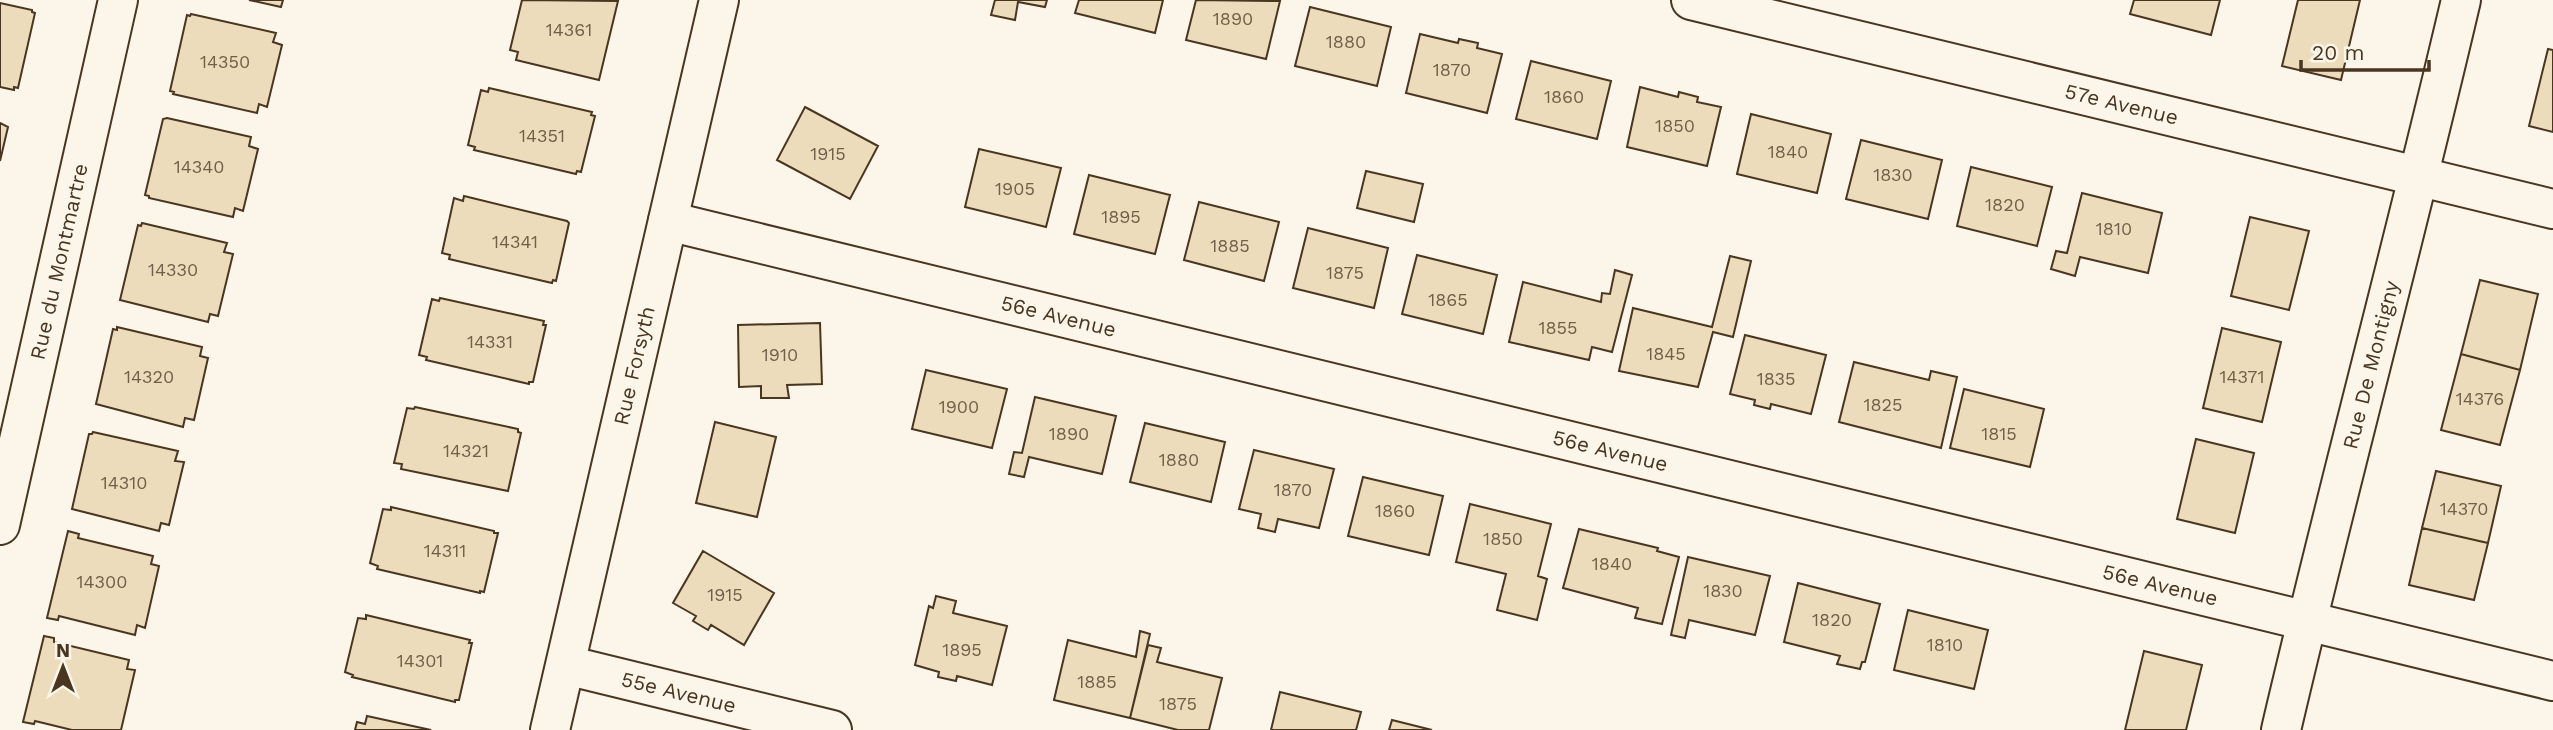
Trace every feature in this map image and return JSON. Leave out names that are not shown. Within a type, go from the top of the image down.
[{"type":"street","name":"Rue du Montmartre","points":[[0,525],[118,0]]},
{"type":"street","name":"Rue Forsyth","points":[[550,730],[719,0]]},
{"type":"street","name":"57e Avenue","points":[[1691,0],[2553,209]]},
{"type":"street","name":"Rue De Montigny","points":[[2281,730],[2306,620],[2420,176],[2461,0]]},
{"type":"street","name":"56e Avenue","points":[[668,221],[2553,681]]},
{"type":"street","name":"55e Avenue","points":[[566,665],[832,730]]},
{"type":"building","points":[[249,0],[283,0],[281,7]]},
{"type":"building","points":[[522,0],[618,1],[599,80],[516,60],[518,52],[510,50]]},
{"type":"building","points":[[995,0],[1047,0],[1045,7],[1018,2],[1015,20],[991,15]]},
{"type":"building","points":[[1079,0],[1163,0],[1155,33],[1075,13]]},
{"type":"building","points":[[1196,0],[1280,1],[1266,59],[1186,40]]},
{"type":"building","points":[[2134,0],[2220,0],[2211,35],[2130,14]]},
{"type":"building","points":[[2298,0],[2360,0],[2341,80],[2282,66]]},
{"type":"building","points":[[0,3],[35,13],[18,88],[14,87],[14,90],[0,87]]},
{"type":"building","points":[[1310,7],[1391,27],[1377,86],[1295,66]]},
{"type":"building","points":[[187,15],[276,33],[273,42],[282,45],[267,107],[259,104],[257,113],[173,94],[174,92],[170,91]]},
{"type":"building","points":[[1420,34],[1458,43],[1459,39],[1478,43],[1477,48],[1502,54],[1487,113],[1406,93]]},
{"type":"building","points":[[2548,49],[2553,50],[2553,132],[2529,126]]},
{"type":"building","points":[[1531,61],[1611,81],[1597,139],[1516,119]]},
{"type":"building","points":[[1640,87],[1678,97],[1679,92],[1698,97],[1697,102],[1721,107],[1707,166],[1627,147]]},
{"type":"building","points":[[489,88],[592,112],[591,115],[595,116],[581,172],[577,171],[576,174],[474,150],[475,147],[468,145],[481,90],[488,92]]},
{"type":"building","points":[[805,107],[878,146],[850,199],[777,160]]},
{"type":"building","points":[[1751,114],[1831,134],[1817,193],[1737,174]]},
{"type":"building","points":[[163,119],[251,137],[249,146],[258,149],[243,211],[235,208],[233,217],[145,195]]},
{"type":"building","points":[[0,123],[8,127],[0,161]]},
{"type":"building","points":[[1861,140],[1942,160],[1928,219],[1846,199]]},
{"type":"building","points":[[979,149],[1061,168],[1046,227],[965,207]]},
{"type":"building","points":[[1971,167],[2052,187],[2037,246],[1957,226]]},
{"type":"building","points":[[1366,171],[1423,184],[1414,222],[1357,208]]},
{"type":"building","points":[[1089,175],[1170,195],[1155,254],[1074,234]]},
{"type":"building","points":[[2082,193],[2162,213],[2148,273],[2080,257],[2075,276],[2051,269],[2056,251],[2067,253]]},
{"type":"building","points":[[464,196],[567,221],[569,223],[556,281],[553,280],[552,283],[449,259],[450,255],[442,253],[454,198],[463,201]]},
{"type":"building","points":[[1199,202],[1279,222],[1264,281],[1184,260]]},
{"type":"building","points":[[2250,217],[2309,231],[2289,310],[2231,296]]},
{"type":"building","points":[[142,223],[227,243],[224,252],[233,254],[218,316],[210,314],[208,322],[120,300],[138,225],[141,226]]},
{"type":"building","points":[[1308,228],[1388,248],[1374,308],[1293,288]]},
{"type":"building","points":[[1417,255],[1497,275],[1483,334],[1402,314]]},
{"type":"building","points":[[1730,256],[1751,261],[1733,337],[1713,332],[1698,387],[1619,371],[1633,308],[1712,327]]},
{"type":"building","points":[[1615,270],[1632,275],[1612,352],[1592,347],[1589,360],[1509,342],[1523,282],[1601,302],[1602,293],[1610,294]]},
{"type":"building","points":[[2480,280],[2538,294],[2520,370],[2461,354]]},
{"type":"building","points":[[440,298],[544,321],[543,325],[546,325],[533,382],[529,384],[426,360],[427,357],[419,355],[432,299],[439,301]]},
{"type":"building","points":[[820,323],[822,384],[787,385],[789,398],[761,398],[761,386],[739,387],[738,325]]},
{"type":"building","points":[[117,327],[202,347],[200,356],[208,358],[194,420],[185,418],[183,427],[96,404],[113,329],[117,330]]},
{"type":"building","points":[[2222,328],[2281,342],[2262,422],[2203,408]]},
{"type":"building","points":[[1745,335],[1826,355],[1811,414],[1771,404],[1770,409],[1754,405],[1755,400],[1730,394]]},
{"type":"building","points":[[2461,354],[2520,370],[2500,445],[2441,430]]},
{"type":"building","points":[[1854,362],[1929,380],[1931,371],[1957,377],[1941,448],[1839,422]]},
{"type":"building","points":[[926,370],[1007,389],[992,448],[912,429]]},
{"type":"building","points":[[1964,389],[2044,409],[2030,467],[1950,448]]},
{"type":"building","points":[[1035,397],[1116,416],[1102,474],[1029,457],[1024,477],[1009,474],[1014,452],[1022,453]]},
{"type":"building","points":[[415,407],[518,429],[521,433],[508,491],[401,469],[402,464],[394,463],[407,408]]},
{"type":"building","points":[[715,422],[776,437],[757,517],[696,503]]},
{"type":"building","points":[[1145,423],[1225,442],[1211,502],[1130,482]]},
{"type":"building","points":[[93,432],[178,451],[175,461],[184,462],[169,525],[161,523],[159,531],[72,509],[89,434]]},
{"type":"building","points":[[2196,439],[2254,453],[2235,533],[2177,519]]},
{"type":"building","points":[[1254,450],[1334,469],[1319,528],[1278,519],[1275,532],[1258,528],[1261,514],[1239,509]]},
{"type":"building","points":[[2436,471],[2501,486],[2488,543],[2422,528]]},
{"type":"building","points":[[1363,477],[1443,496],[1429,555],[1348,536]]},
{"type":"building","points":[[1470,504],[1551,524],[1538,576],[1547,579],[1537,620],[1497,610],[1506,574],[1456,562]]},
{"type":"building","points":[[391,507],[498,533],[484,592],[377,569],[378,566],[370,563],[383,509],[391,510]]},
{"type":"building","points":[[2422,528],[2488,543],[2474,600],[2409,585]]},
{"type":"building","points":[[1579,529],[1658,548],[1657,551],[1679,557],[1662,624],[1635,618],[1638,608],[1563,588]]},
{"type":"building","points":[[68,531],[79,534],[78,538],[153,556],[151,564],[159,566],[145,628],[137,625],[135,635],[59,616],[58,620],[47,618]]},
{"type":"building","points":[[703,551],[774,593],[744,645],[711,625],[708,630],[693,621],[696,616],[673,603]]},
{"type":"building","points":[[1688,557],[1770,576],[1755,635],[1689,620],[1685,638],[1671,635]]},
{"type":"building","points":[[1798,583],[1880,604],[1865,662],[1862,662],[1860,669],[1837,664],[1840,656],[1784,642]]},
{"type":"building","points":[[936,596],[956,601],[953,613],[1007,626],[992,685],[957,676],[956,681],[938,677],[939,672],[915,665],[929,606],[933,608]]},
{"type":"building","points":[[1908,610],[1988,630],[1974,689],[1894,670]]},
{"type":"building","points":[[366,615],[470,640],[469,643],[472,643],[459,700],[455,702],[352,677],[353,675],[345,672],[358,618],[366,619]]},
{"type":"building","points":[[1140,631],[1150,634],[1130,718],[1054,700],[1068,640],[1136,657]]},
{"type":"building","points":[[44,636],[54,638],[54,642],[129,660],[127,669],[135,670],[121,730],[72,730],[35,721],[34,724],[23,722]]},
{"type":"building","points":[[1148,645],[1161,648],[1157,662],[1222,678],[1209,730],[1178,730],[1130,718]]},
{"type":"building","points":[[2144,651],[2202,665],[2186,730],[2125,730]]},
{"type":"building","points":[[1280,692],[1361,712],[1356,730],[1271,730]]},
{"type":"building","points":[[367,716],[431,730],[355,730],[357,722],[365,724]]},
{"type":"building","points":[[1392,720],[1432,730],[1389,730]]}]
